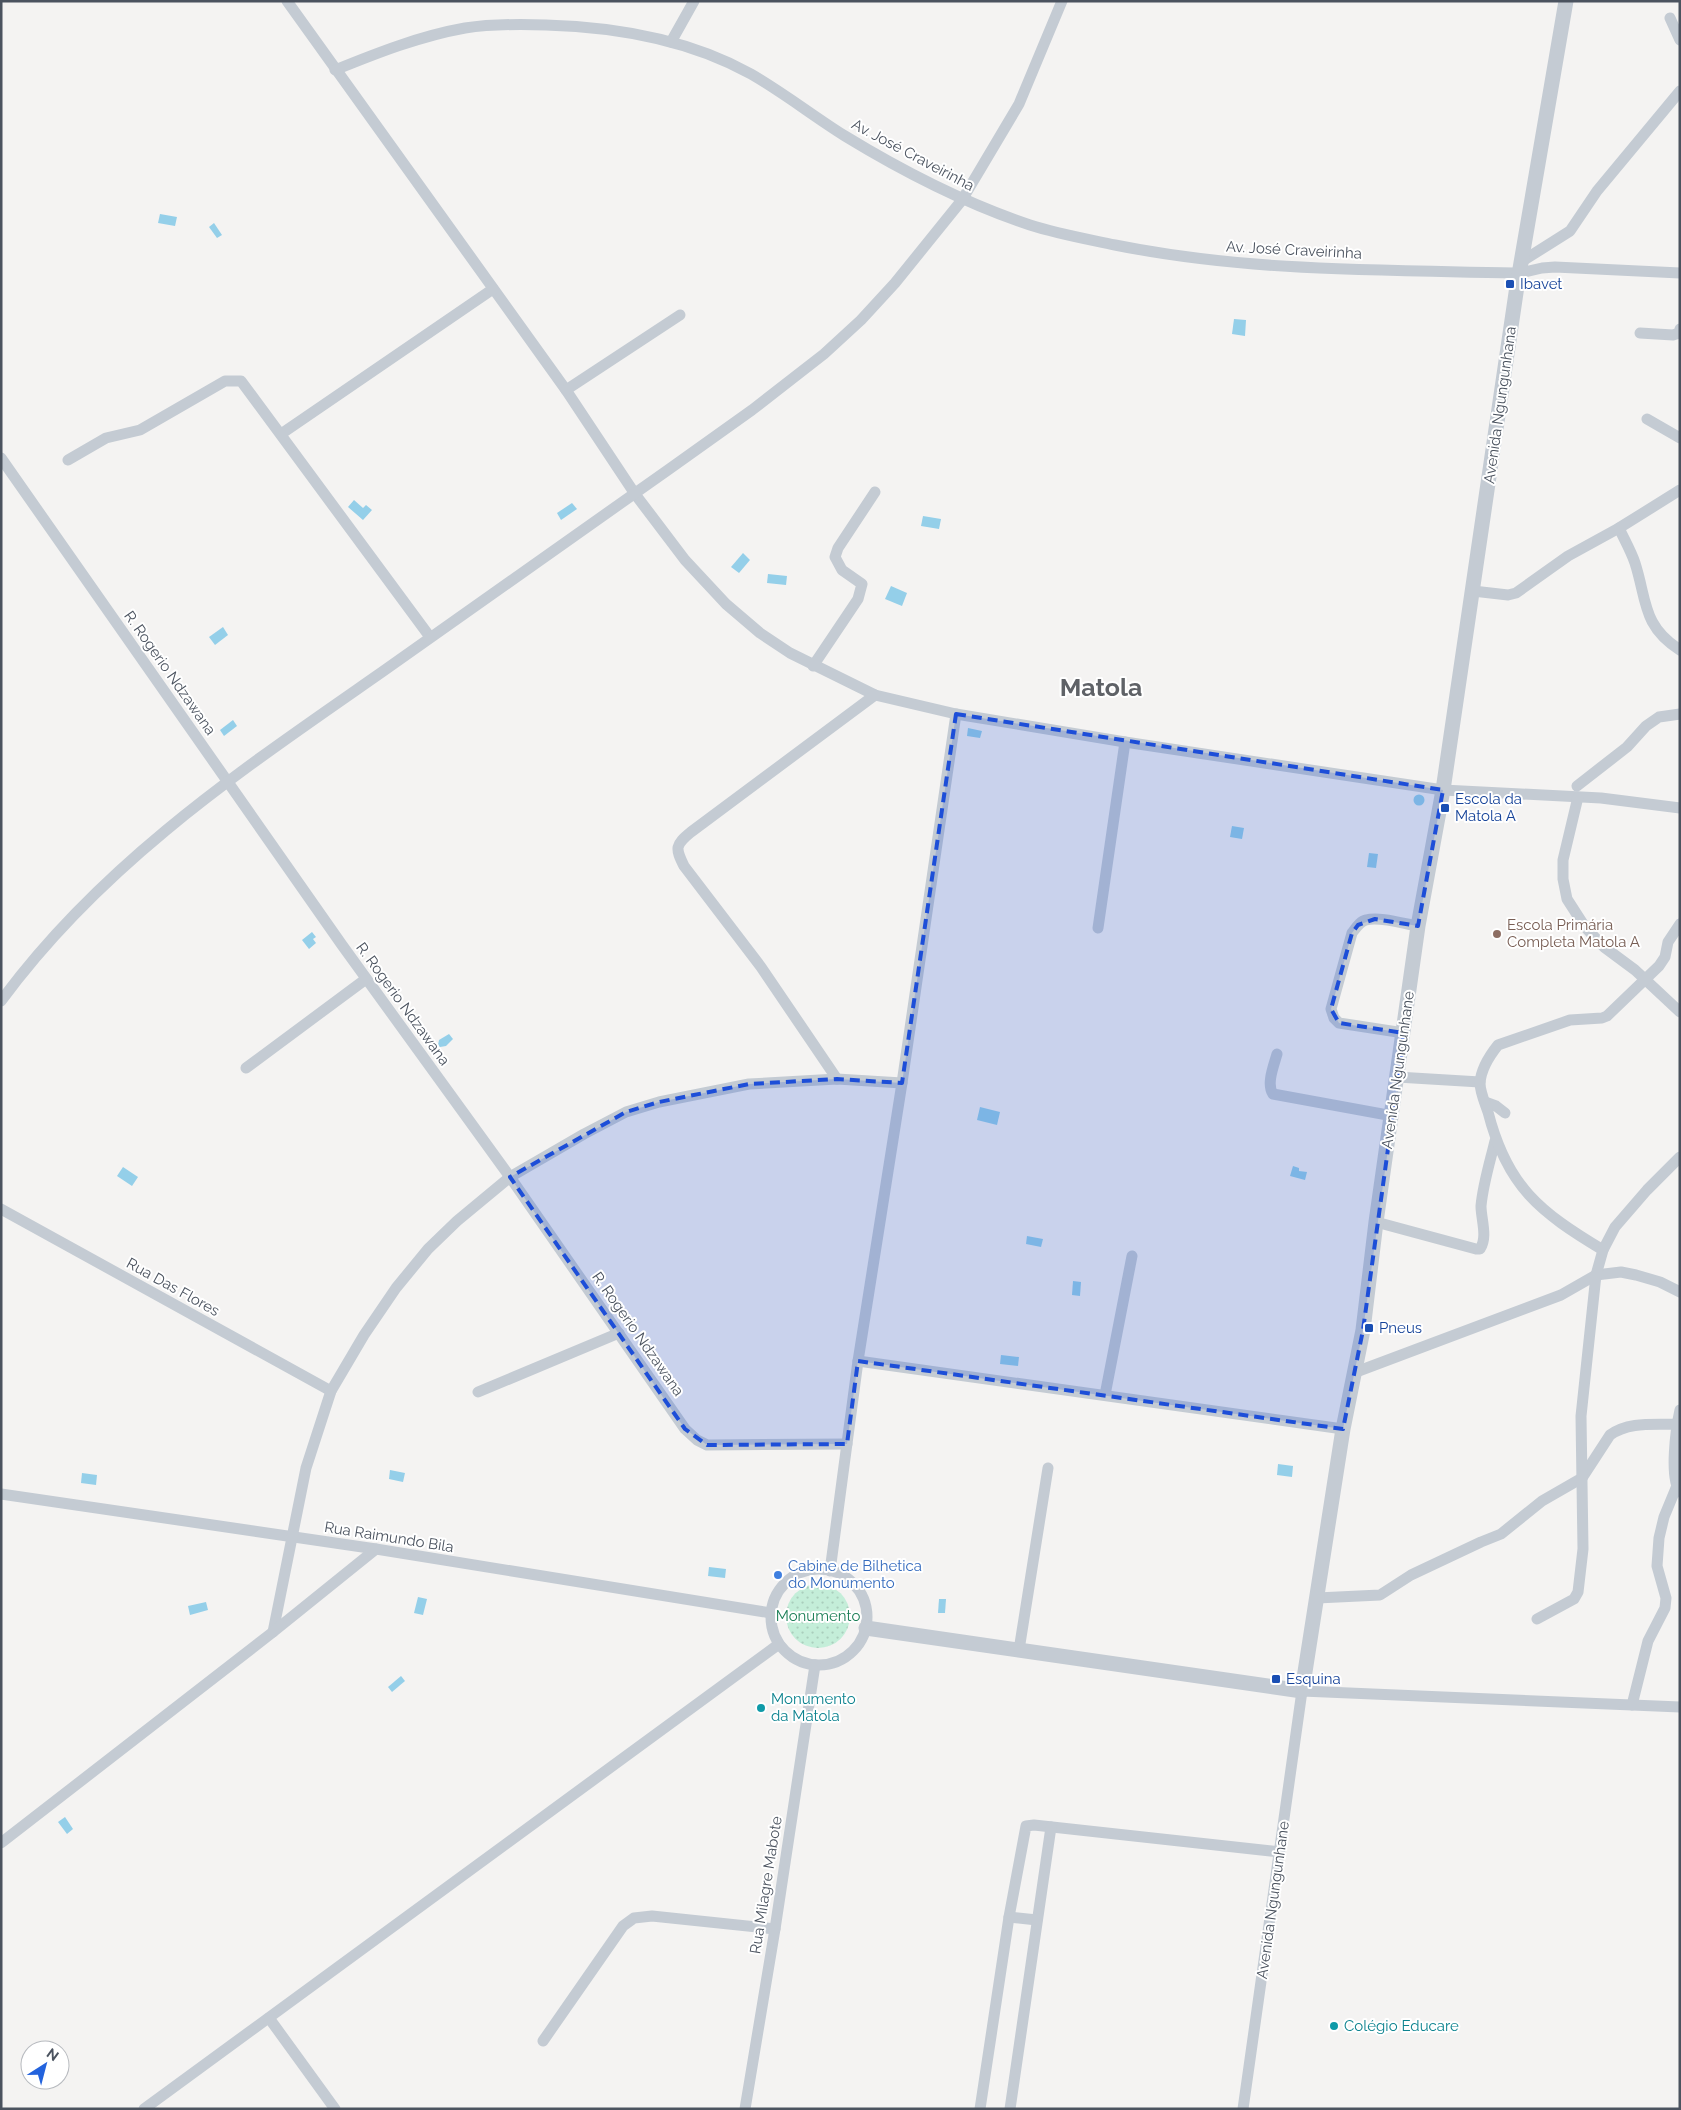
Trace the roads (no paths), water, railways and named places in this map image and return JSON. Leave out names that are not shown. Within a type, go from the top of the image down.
[{"type":"street","points":[[287,1],[566,390],[636,494],[685,560],[726,604],[760,633],[812,666],[875,695],[956,714],[1125,742],[1443,790],[1577,791],[1680,808]]},
{"type":"street","points":[[672,42],[694,1]]},
{"type":"street","points":[[1,1001],[47,945],[94,893],[134,856],[227,781],[636,494],[752,410],[824,354],[861,320],[895,283],[962,200],[1019,104],[1062,1]]},
{"type":"street","name":"Avenida Ngungunhana","points":[[1439,810],[1520,268],[1566,1]]},
{"type":"street","points":[[1670,18],[1680,40]]},
{"type":"street","name":"Av. José Craveirinha","points":[[335,70],[400,45],[466,28],[515,24],[583,26],[647,35],[701,50],[748,73],[796,101],[840,133],[879,157],[962,200],[1032,226],[1088,239],[1181,257],[1298,267],[1555,267],[1680,273]]},
{"type":"street","points":[[1520,268],[1570,232],[1597,191],[1680,90]]},
{"type":"street","points":[[281,434],[493,289]]},
{"type":"street","points":[[566,390],[680,314]]},
{"type":"street","points":[[1640,333],[1673,335],[1679,333],[1680,329]]},
{"type":"street","points":[[68,460],[106,438],[140,430],[225,381],[241,381],[430,638]]},
{"type":"street","points":[[1647,419],[1680,438]]},
{"type":"street","name":"R. Rogerio Ndzawana","points":[[1,458],[366,979],[510,1177],[685,1429],[706,1445],[847,1444]]},
{"type":"street","points":[[1473,591],[1508,595],[1516,592],[1568,556],[1619,528],[1680,490]]},
{"type":"street","points":[[812,666],[861,591],[862,584],[842,570],[835,557],[838,548],[875,492]]},
{"type":"street","points":[[1619,528],[1635,563],[1646,609],[1658,631],[1670,644],[1680,650]]},
{"type":"street","points":[[837,1080],[761,967],[684,866],[677,848],[679,842],[691,832],[875,695]]},
{"type":"street","points":[[830,1571],[858,1361],[902,1082],[956,714]]},
{"type":"street","points":[[1680,714],[1659,717],[1646,726],[1628,747],[1577,791],[1563,860],[1563,879],[1567,899],[1584,927],[1604,947],[1635,970],[1680,1012]]},
{"type":"street","points":[[1098,928],[1125,742]]},
{"type":"street","name":"Avenida Ngungunhane","points":[[1243,2109],[1302,1691],[1343,1429],[1363,1330],[1376,1222],[1393,1116],[1418,926],[1439,810]]},
{"type":"street","points":[[1404,1034],[1339,1023],[1334,1018],[1332,1009],[1352,933],[1358,925],[1365,920],[1375,919],[1418,926]]},
{"type":"street","points":[[1603,1250],[1559,1223],[1525,1191],[1504,1161],[1495,1141],[1480,1082],[1485,1065],[1498,1045],[1570,1020],[1607,1016],[1663,961],[1668,942],[1680,924]]},
{"type":"street","points":[[246,1068],[366,979]]},
{"type":"street","points":[[1276,1054],[1270,1085],[1270,1090],[1273,1094],[1393,1116]]},
{"type":"street","points":[[1397,1077],[1480,1082]]},
{"type":"street","points":[[273,1632],[306,1468],[331,1391],[364,1335],[396,1288],[423,1256],[457,1221],[510,1177],[617,1117],[659,1102],[749,1084],[837,1080],[902,1082]]},
{"type":"street","points":[[1485,1102],[1496,1106],[1504,1112]]},
{"type":"street","points":[[1376,1222],[1480,1249],[1483,1242],[1481,1208],[1483,1190],[1495,1141]]},
{"type":"street","points":[[1537,1619],[1574,1599],[1578,1592],[1583,1548],[1580,1416],[1596,1275],[1603,1250],[1615,1227],[1680,1157]]},
{"type":"street","name":"Rua Das Flores","points":[[1,1209],[331,1391]]},
{"type":"street","points":[[1106,1395],[1132,1256]]},
{"type":"street","points":[[1356,1372],[1561,1295],[1596,1275],[1621,1272],[1636,1275],[1660,1282],[1680,1292]]},
{"type":"street","points":[[478,1392],[619,1333]]},
{"type":"street","points":[[858,1361],[1343,1429]]},
{"type":"street","points":[[1632,1705],[1648,1641],[1665,1608],[1666,1598],[1658,1566],[1659,1538],[1664,1517],[1678,1490],[1674,1475],[1677,1424],[1680,1410]]},
{"type":"street","points":[[1317,1598],[1380,1595],[1411,1575],[1501,1534],[1542,1501],[1582,1478],[1610,1435],[1616,1430],[1626,1426],[1677,1424]]},
{"type":"street","points":[[1019,1650],[1048,1468]]},
{"type":"street","name":"Rua Raimundo Bila","points":[[1,1494],[376,1549],[771,1613]]},
{"type":"street","points":[[1,1842],[273,1632],[376,1549]]},
{"type":"street","points":[[816,1570],[830,1571],[844,1576],[858,1590],[866,1608],[866,1628],[857,1647],[841,1660],[828,1665],[815,1665],[801,1662],[789,1655],[779,1644],[773,1630],[771,1613],[778,1594],[791,1579],[803,1572],[816,1570]]},
{"type":"street","points":[[866,1628],[1302,1691],[1680,1707]]},
{"type":"street","points":[[144,2109],[779,1644]]},
{"type":"street","name":"Rua Milagre Mabote","points":[[745,2109],[775,1929],[815,1665]]},
{"type":"street","points":[[980,2109],[1009,1917],[1026,1826],[1034,1825],[1280,1852]]},
{"type":"street","points":[[1010,2109],[1052,1827]]},
{"type":"street","points":[[543,2041],[623,1926],[634,1918],[652,1916],[775,1929]]},
{"type":"street","points":[[1009,1917],[1037,1920]]},
{"type":"street","points":[[269,2018],[335,2109]]},
{"type":"water","points":[[160,214],[177,217],[175,226],[158,223]]},
{"type":"water","points":[[214,223],[222,235],[217,238],[209,227]]},
{"type":"water","points":[[1234,319],[1246,320],[1245,336],[1232,334]]},
{"type":"water","points":[[354,500],[363,508],[366,505],[372,510],[363,520],[348,507]]},
{"type":"water","points":[[572,503],[577,509],[561,520],[557,513]]},
{"type":"water","points":[[923,516],[941,519],[939,529],[921,526]]},
{"type":"water","points":[[743,553],[750,560],[739,573],[731,567]]},
{"type":"water","points":[[768,574],[787,576],[786,585],[767,583]]},
{"type":"water","points":[[891,586],[907,593],[902,606],[885,599]]},
{"type":"water","points":[[223,627],[228,635],[215,645],[209,637]]},
{"type":"water","points":[[233,720],[237,726],[224,736],[220,730]]},
{"type":"water","points":[[968,728],[982,731],[980,738],[967,736]]},
{"type":"water","points":[[1417,795],[1421,795],[1424,800],[1423,804],[1417,805],[1414,802],[1414,798]]},
{"type":"water","points":[[1232,826],[1244,828],[1242,839],[1230,837]]},
{"type":"water","points":[[1369,853],[1378,854],[1376,868],[1367,867]]},
{"type":"water","points":[[312,932],[316,937],[313,939],[316,943],[309,949],[302,940]]},
{"type":"water","points":[[449,1034],[453,1039],[446,1046],[440,1047],[438,1045],[439,1040]]},
{"type":"water","points":[[980,1107],[1000,1112],[997,1125],[977,1120]]},
{"type":"water","points":[[1293,1166],[1299,1168],[1299,1171],[1307,1172],[1305,1180],[1290,1176]]},
{"type":"water","points":[[123,1167],[138,1177],[132,1186],[117,1176]]},
{"type":"water","points":[[1027,1236],[1043,1239],[1041,1247],[1026,1244]]},
{"type":"water","points":[[1073,1281],[1081,1282],[1080,1296],[1072,1295]]},
{"type":"water","points":[[1001,1355],[1019,1357],[1018,1366],[1000,1364]]},
{"type":"water","points":[[1278,1464],[1293,1466],[1292,1477],[1277,1475]]},
{"type":"water","points":[[390,1470],[405,1473],[403,1482],[389,1479]]},
{"type":"water","points":[[82,1473],[97,1475],[96,1485],[81,1483]]},
{"type":"water","points":[[709,1567],[726,1569],[725,1578],[708,1576]]},
{"type":"water","points":[[418,1597],[427,1599],[423,1615],[414,1613]]},
{"type":"water","points":[[939,1599],[946,1599],[945,1613],[938,1613]]},
{"type":"water","points":[[206,1602],[208,1610],[190,1615],[188,1606]]},
{"type":"water","points":[[401,1676],[405,1681],[392,1692],[388,1687]]},
{"type":"water","points":[[65,1817],[73,1829],[67,1834],[58,1822]]},
{"type":"place","name":"Ibavet","points":[[1510,284]]},
{"type":"place","name":"Escola da Matola A","points":[[1445,808]]},
{"type":"place","name":"Escola Primária Completa Matola A","points":[[1497,934]]},
{"type":"place","name":"Pneus","points":[[1369,1328]]},
{"type":"place","name":"Cabine de Bilhetica do Monumento","points":[[778,1575]]},
{"type":"place","name":"Esquina","points":[[1276,1679]]},
{"type":"place","name":"Monumento da Matola","points":[[761,1708]]},
{"type":"place","name":"Colégio Educare","points":[[1334,2026]]},
{"type":"district","name":"Matola","points":[[1101,687]]},
{"type":"park label","name":"Monumento","points":[[818,1616]]}]
